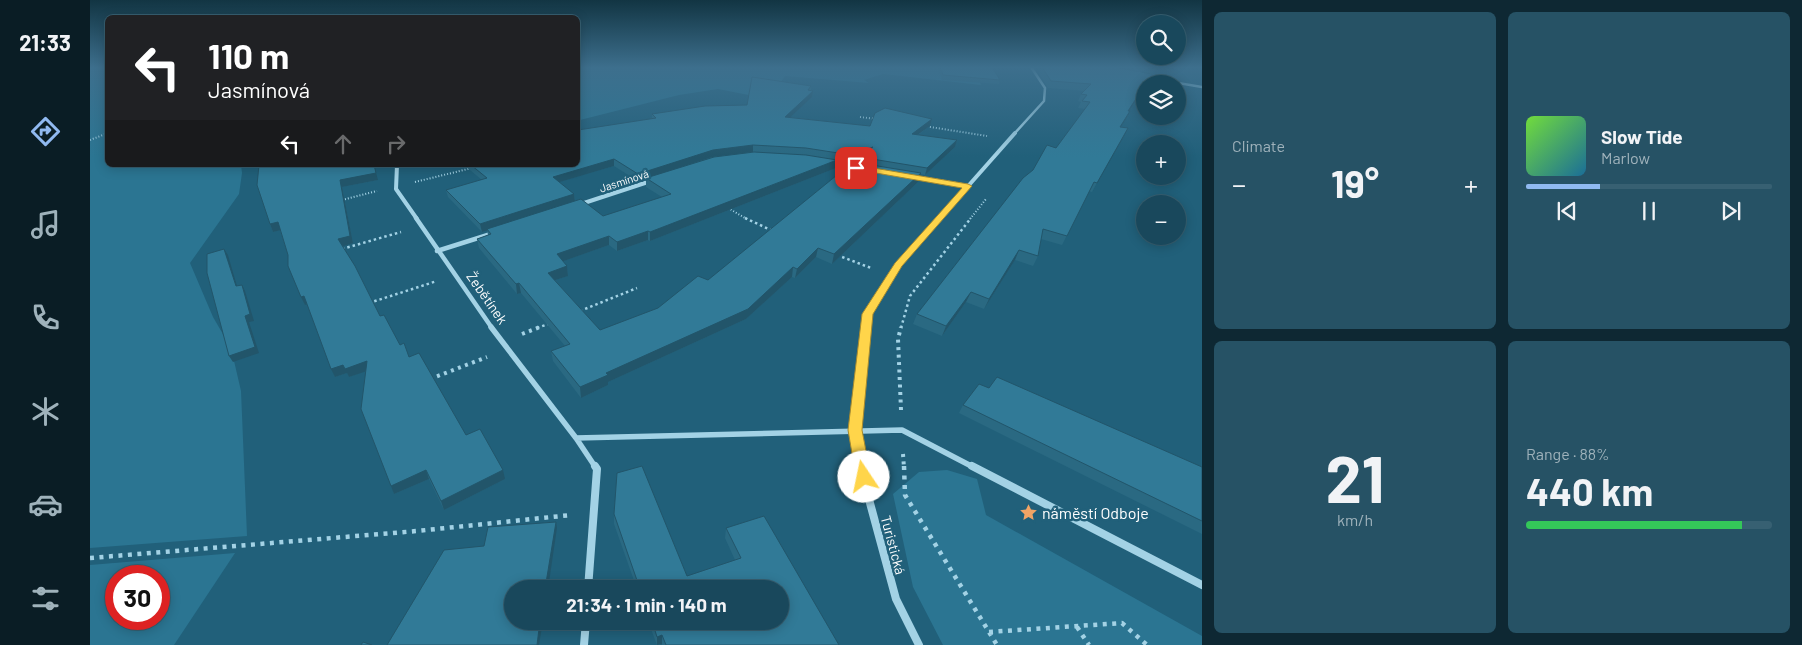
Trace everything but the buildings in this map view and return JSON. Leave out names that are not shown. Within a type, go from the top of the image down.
[{"type":"street","name":"Turistická","points":[[919,645],[896,599],[867,492],[855,430],[868,314],[898,265],[1044,101],[1044,97]]},
{"type":"street","points":[[822,162],[856,168]]},
{"type":"street","name":"Žebětínek","points":[[397,167],[396,189],[421,227],[501,342],[576,438],[597,469],[589,580]]},
{"type":"street","points":[[912,177],[968,186]]},
{"type":"street","name":"Jasmínová","points":[[578,205],[654,181]]},
{"type":"street","points":[[437,251],[503,230]]},
{"type":"street","points":[[576,438],[902,430],[1202,585]]},
{"type":"street","points":[[584,645],[585,630]]},
{"type":"path","points":[[860,117],[878,120]]},
{"type":"path","points":[[916,125],[1010,139]]},
{"type":"path","points":[[90,140],[105,134]]},
{"type":"path","points":[[990,195],[910,296],[898,339],[906,495],[996,645]]},
{"type":"path","points":[[722,204],[755,224],[773,231]]},
{"type":"path","points":[[337,250],[421,227]]},
{"type":"path","points":[[837,255],[892,275]]},
{"type":"path","points":[[363,305],[454,276]]},
{"type":"path","points":[[574,314],[637,288]]},
{"type":"path","points":[[501,342],[555,321]]},
{"type":"path","points":[[423,382],[507,350]]},
{"type":"path","points":[[90,558],[407,532],[594,513]]},
{"type":"path","points":[[988,632],[1122,623],[1147,645]]},
{"type":"path","points":[[1077,627],[1089,645]]},
{"type":"shaded area","points":[[90,97],[105,97],[105,167],[241,167],[239,194],[190,263],[213,317],[231,348],[241,391],[247,536],[90,548]]},
{"type":"shaded area","points":[[580,97],[671,97],[580,120]]},
{"type":"shaded area","points":[[947,470],[977,479],[986,515],[1202,636],[1202,645],[943,645],[913,587],[893,494],[919,472]]},
{"type":"shaded area","points":[[235,553],[174,645],[90,645],[90,565]]},
{"type":"place","name":"náměstí Odboje","points":[[1028,513]]},
{"type":"route","points":[[856,168],[968,186],[898,265],[868,314],[855,430],[864,477]]}]
